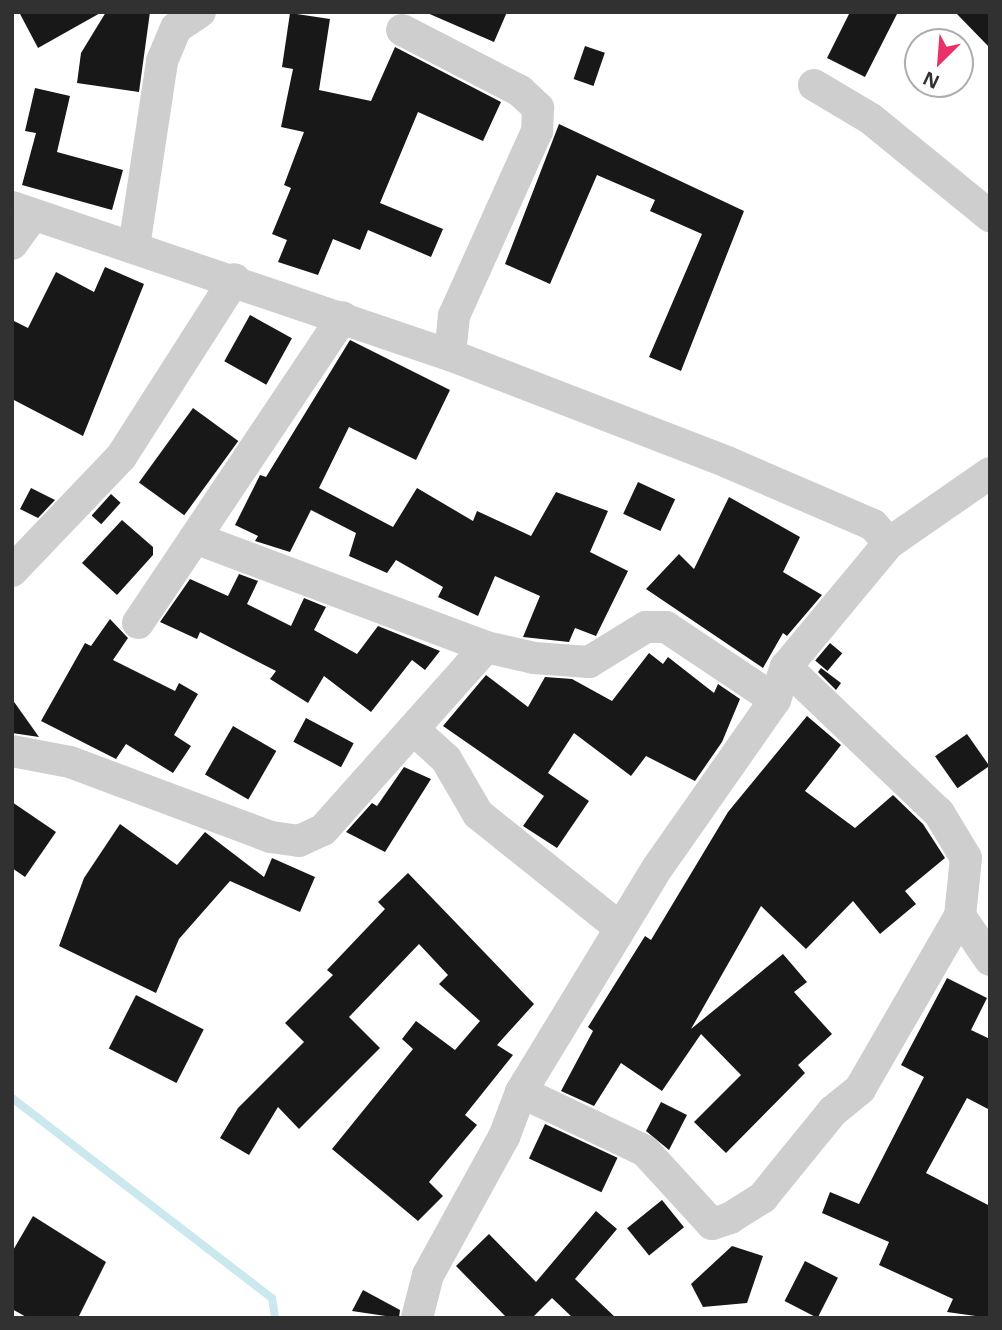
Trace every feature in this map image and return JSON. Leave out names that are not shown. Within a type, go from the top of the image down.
[{"type":"street","points":[[134,247],[162,61],[176,28],[200,12]]},
{"type":"street","points":[[402,30],[520,91],[538,108],[537,131],[454,316],[450,355]]},
{"type":"street","points":[[814,85],[871,118],[990,216]]},
{"type":"street","points":[[12,244],[22,212],[235,279],[450,355],[727,462],[873,525],[889,543]]},
{"type":"street","points":[[12,572],[121,457],[235,279]]},
{"type":"street","points":[[138,623],[343,317]]},
{"type":"street","points":[[417,1318],[428,1275],[504,1138],[521,1092],[620,927],[775,700],[786,667],[889,543],[990,473]]},
{"type":"street","points":[[195,538],[486,647],[589,662],[646,627],[666,627],[775,700]]},
{"type":"street","points":[[12,751],[69,762],[271,837],[299,841],[323,830],[486,647]]},
{"type":"street","points":[[521,1092],[645,1151],[712,1224],[730,1218],[763,1197],[833,1111],[860,1089],[960,916],[965,858],[939,813],[786,667]]},
{"type":"street","points":[[413,729],[446,759],[478,814],[620,927]]},
{"type":"street","points":[[960,916],[990,960]]},
{"type":"building","points":[[19,12],[102,12],[38,48]]},
{"type":"building","points":[[106,12],[150,12],[139,92],[77,83],[81,53]]},
{"type":"building","points":[[425,12],[507,12],[494,42]]},
{"type":"building","points":[[850,12],[898,12],[865,77],[827,58]]},
{"type":"building","points":[[955,12],[990,12],[990,48],[974,32],[974,28],[971,28]]},
{"type":"building","points":[[290,13],[330,19],[319,90],[371,101],[395,47],[501,102],[483,141],[418,112],[380,203],[443,229],[431,257],[368,230],[360,250],[333,239],[318,275],[278,262],[287,240],[272,234],[291,188],[284,185],[304,132],[281,127],[293,69],[282,67]]},
{"type":"building","points":[[585,46],[605,53],[593,86],[574,79]]},
{"type":"building","points":[[35,88],[70,96],[57,152],[123,170],[112,210],[22,185],[36,133],[25,131]]},
{"type":"building","points":[[559,124],[744,211],[681,371],[649,357],[702,234],[650,211],[655,200],[597,175],[550,284],[505,264]]},
{"type":"building","points":[[105,267],[144,284],[83,436],[12,399],[12,320],[28,328],[56,272],[94,292]]},
{"type":"building","points":[[250,315],[292,338],[266,385],[224,361]]},
{"type":"building","points":[[350,340],[450,390],[416,460],[349,427],[319,488],[393,527],[417,488],[473,521],[477,511],[531,536],[556,492],[608,511],[590,552],[628,571],[596,636],[575,628],[569,642],[523,637],[540,596],[495,576],[478,616],[438,597],[443,587],[396,560],[387,573],[349,556],[356,533],[311,510],[290,552],[255,541],[258,536],[235,525],[260,475],[266,477]]},
{"type":"building","points":[[193,408],[238,441],[184,515],[139,482]]},
{"type":"building","points":[[638,482],[675,499],[660,531],[623,514]]},
{"type":"building","points":[[31,488],[55,500],[38,518],[20,509]]},
{"type":"building","points":[[111,494],[121,503],[101,524],[92,516]]},
{"type":"building","points":[[729,497],[800,537],[783,572],[822,595],[787,636],[783,633],[763,668],[646,589],[679,554],[694,569]]},
{"type":"building","points":[[122,520],[153,547],[153,555],[117,595],[82,563]]},
{"type":"building","points":[[239,574],[258,581],[247,604],[291,626],[304,598],[326,607],[314,630],[357,654],[378,626],[440,651],[425,670],[412,660],[371,712],[324,676],[308,703],[270,679],[276,671],[200,632],[197,639],[160,622],[190,579],[228,596]]},
{"type":"building","points":[[110,619],[128,638],[113,660],[175,691],[179,683],[198,694],[174,735],[191,746],[173,773],[126,744],[116,759],[41,721],[85,643],[91,646]]},
{"type":"building","points":[[830,643],[842,653],[827,671],[815,661]]},
{"type":"building","points":[[649,653],[663,664],[668,657],[714,693],[718,684],[740,699],[722,742],[695,781],[646,756],[631,776],[574,733],[548,773],[589,801],[557,848],[523,826],[544,796],[443,726],[486,675],[528,707],[545,677],[572,679],[612,701]]},
{"type":"building","points":[[821,668],[841,683],[836,690],[818,672]]},
{"type":"building","points":[[12,699],[39,737],[12,733]]},
{"type":"building","points":[[807,716],[841,745],[805,791],[855,828],[893,795],[923,824],[945,858],[905,891],[916,904],[880,934],[853,901],[806,949],[761,906],[691,1029],[783,954],[807,982],[794,992],[832,1034],[798,1065],[805,1073],[726,1153],[694,1122],[741,1075],[701,1034],[662,1091],[621,1063],[594,1106],[561,1091],[593,1031],[588,1027],[645,936],[651,940],[728,812]]},
{"type":"building","points":[[306,718],[354,743],[341,767],[293,742]]},
{"type":"building","points":[[233,726],[276,751],[248,799],[205,774]]},
{"type":"building","points":[[967,734],[989,766],[957,788],[935,756]]},
{"type":"building","points":[[404,767],[431,779],[385,852],[346,832],[372,803],[377,806]]},
{"type":"building","points":[[12,802],[56,832],[25,877],[12,868]]},
{"type":"building","points":[[120,824],[177,865],[205,832],[264,877],[272,858],[315,877],[300,912],[230,881],[179,939],[156,993],[59,946],[84,878]]},
{"type":"building","points":[[408,873],[534,1004],[497,1045],[513,1055],[465,1115],[477,1125],[429,1182],[443,1196],[418,1221],[332,1149],[413,1049],[402,1039],[416,1021],[455,1050],[480,1021],[439,984],[448,975],[419,944],[349,1017],[380,1048],[299,1129],[278,1107],[249,1155],[220,1138],[238,1108],[304,1042],[285,1023],[333,975],[327,970],[385,909],[378,902]]},
{"type":"building","points":[[947,978],[987,998],[971,1030],[990,1039],[990,1110],[967,1098],[926,1173],[990,1206],[990,1318],[947,1312],[953,1299],[879,1265],[889,1242],[822,1213],[830,1192],[859,1204],[924,1077],[901,1065]]},
{"type":"building","points":[[136,995],[204,1030],[176,1083],[109,1048]]},
{"type":"building","points":[[661,1102],[687,1115],[669,1150],[646,1131]]},
{"type":"building","points":[[545,1124],[618,1158],[601,1192],[529,1158]]},
{"type":"building","points":[[662,1200],[684,1227],[649,1256],[627,1228]]},
{"type":"building","points":[[596,1211],[617,1229],[575,1279],[616,1318],[573,1318],[552,1298],[532,1318],[507,1318],[456,1266],[489,1234],[536,1282]]},
{"type":"building","points":[[33,1216],[106,1262],[78,1318],[28,1318],[12,1309],[12,1252]]},
{"type":"building","points":[[732,1246],[763,1256],[747,1303],[703,1307],[691,1284]]},
{"type":"building","points":[[805,1261],[838,1278],[818,1318],[785,1301]]},
{"type":"building","points":[[363,1290],[400,1310],[399,1318],[352,1311]]},
{"type":"waterway","points":[[12,1098],[272,1298],[275,1318]]}]
